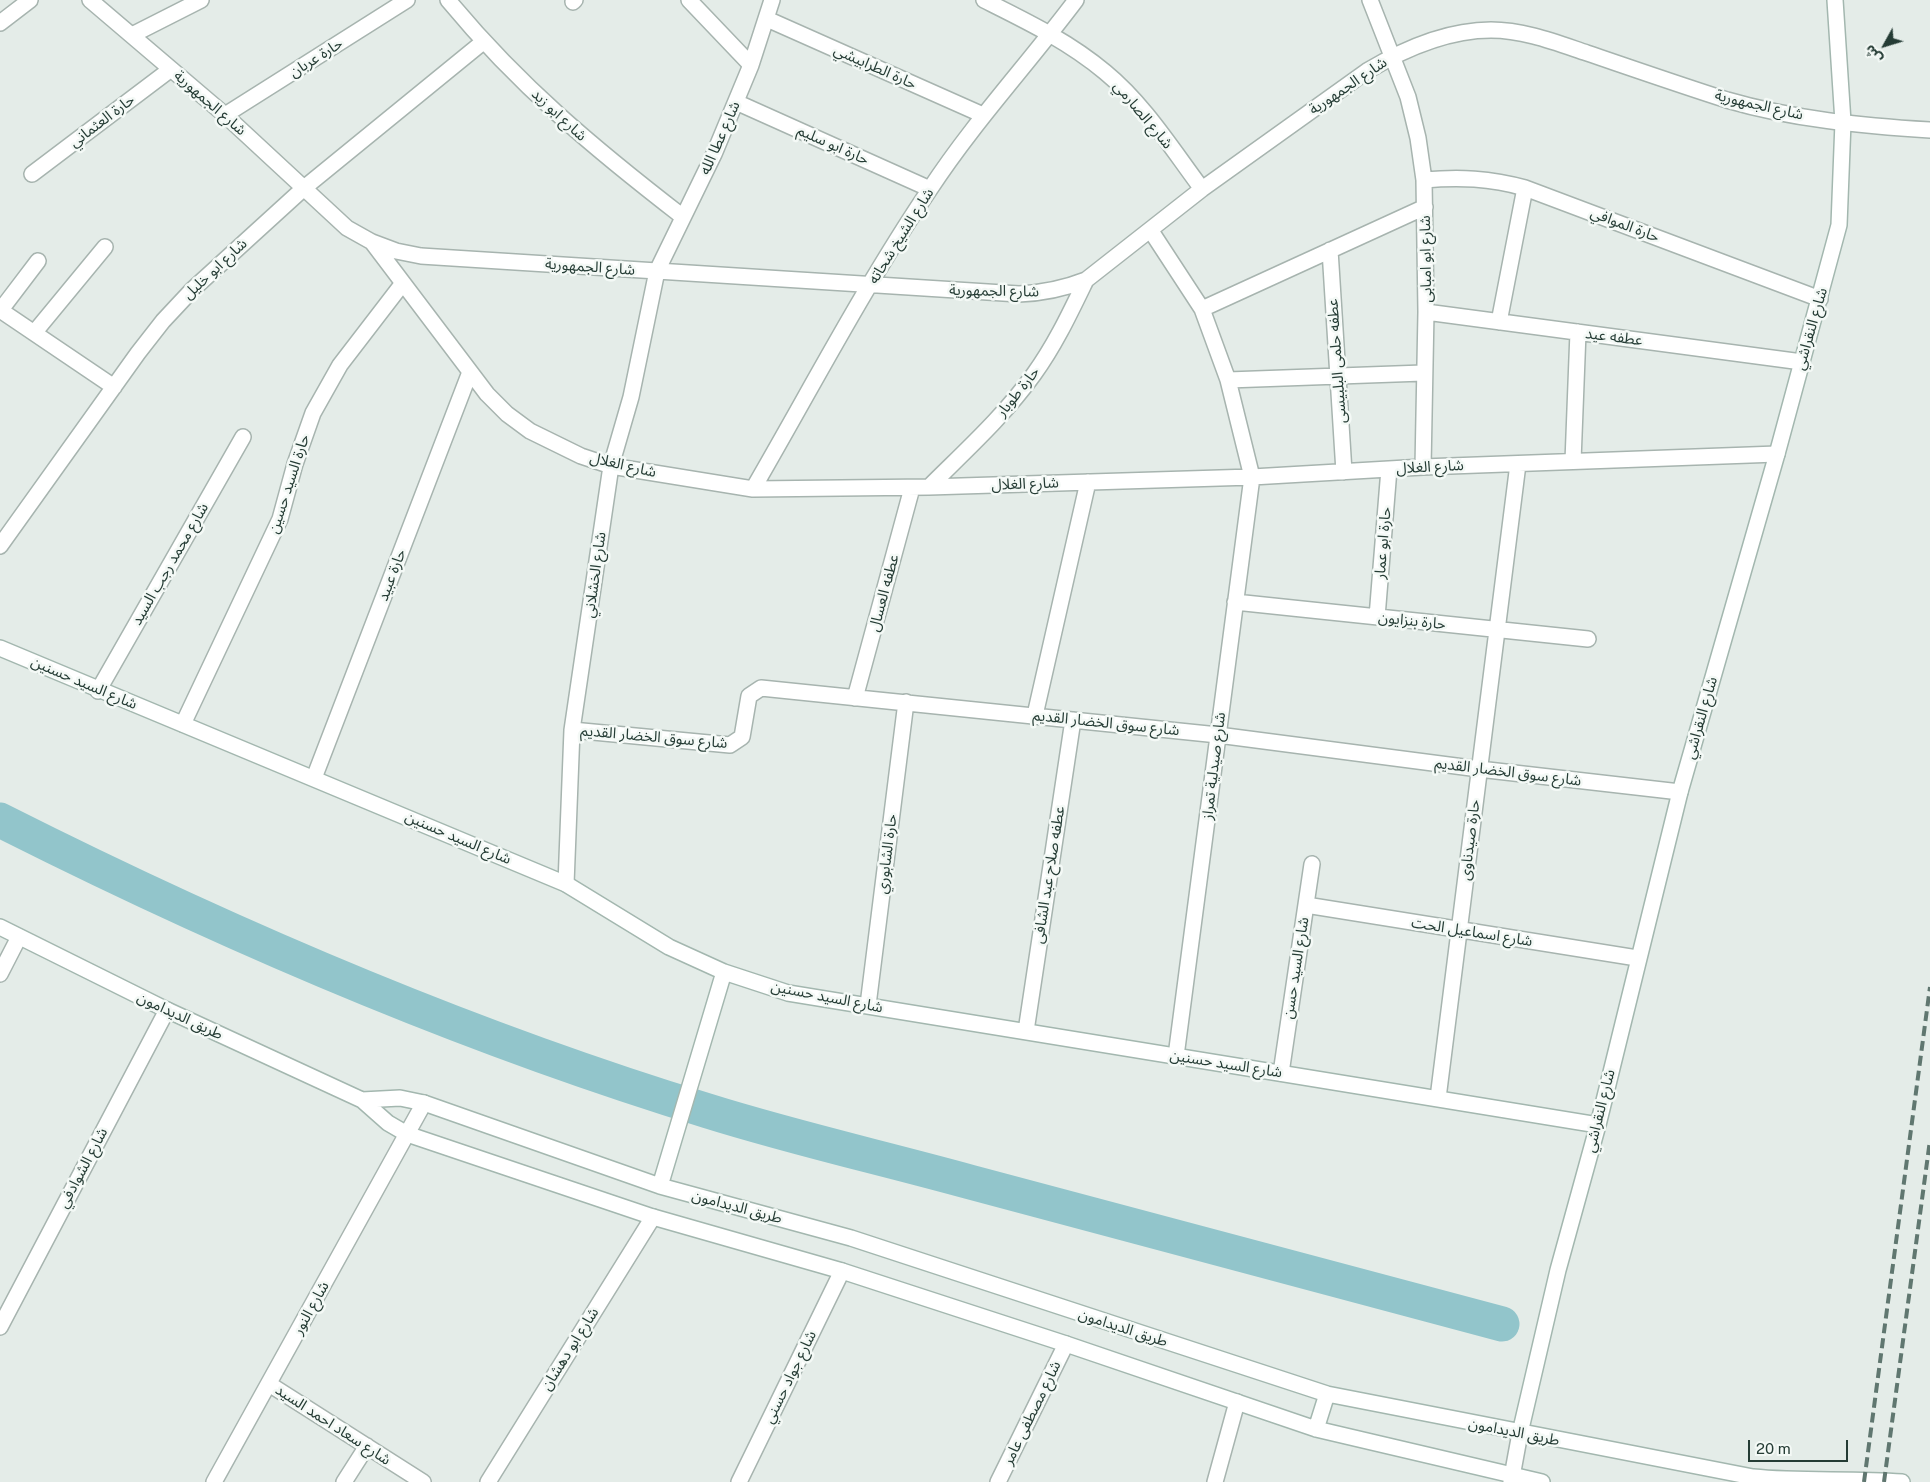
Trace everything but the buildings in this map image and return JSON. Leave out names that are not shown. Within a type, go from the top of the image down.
[{"type":"street","points":[[0,22],[30,0]]},
{"type":"street","name":"شارع الجمهورية","points":[[90,0],[225,115],[347,228],[372,242],[396,251],[421,256],[870,286],[1019,294],[1049,292],[1086,280],[1151,231],[1202,189],[1367,71],[1393,56],[1430,41],[1459,34],[1492,30],[1524,34],[1729,100],[1844,122],[1930,130]]},
{"type":"street","points":[[132,35],[201,0]]},
{"type":"street","name":"حارة عربان","points":[[225,115],[407,0]]},
{"type":"street","name":"شارع ابو زيد","points":[[448,0],[483,42],[602,154],[683,216]]},
{"type":"street","points":[[689,0],[751,64]]},
{"type":"street","name":"شارع عطا الله","points":[[657,271],[714,154],[751,64],[772,0]]},
{"type":"street","name":"شارع الصارمي","points":[[984,0],[1050,34],[1099,67],[1130,96],[1202,189]]},
{"type":"street","name":"شارع الشيخ شحاته","points":[[752,490],[870,286],[930,189],[983,115],[1076,0]]},
{"type":"street","name":"شارع ابو امبابى","points":[[1370,0],[1393,56],[1418,138],[1424,180],[1426,312],[1423,373],[1423,467]]},
{"type":"street","name":"شارع النقراشي","points":[[1511,1479],[1558,1270],[1598,1125],[1680,792],[1777,454],[1839,225],[1844,122],[1835,0]]},
{"type":"street","name":"حارة الطرابيشي","points":[[767,19],[983,115]]},
{"type":"street","name":"شارع ابو خليل","points":[[0,546],[163,321],[192,290],[304,188],[483,42]]},
{"type":"street","name":"حارة العثماني","points":[[32,174],[171,69]]},
{"type":"street","name":"حارة ابو سليم","points":[[736,102],[930,189]]},
{"type":"street","name":"حارة الموافي","points":[[1424,180],[1474,178],[1500,181],[1524,188],[1820,299]]},
{"type":"street","points":[[1499,322],[1524,188]]},
{"type":"street","points":[[1202,309],[1425,207]]},
{"type":"street","points":[[1151,231],[1202,309],[1228,380],[1252,477]]},
{"type":"street","name":"شارع الغلال","points":[[372,242],[470,372],[507,414],[530,431],[555,445],[611,466],[752,490],[912,488],[1252,477],[1423,467],[1777,454]]},
{"type":"street","points":[[34,333],[105,247]]},
{"type":"street","name":"عطفه حلمى البلبيسى","points":[[1330,250],[1344,472]]},
{"type":"street","points":[[38,261],[0,310],[114,387]]},
{"type":"street","name":"شارع الخشلاني","points":[[566,884],[572,730],[611,466],[631,397],[657,271]]},
{"type":"street","name":"حارة طوبار","points":[[929,487],[1000,415],[1034,374],[1061,330],[1086,280]]},
{"type":"street","name":"حارة السيد حسين","points":[[183,724],[280,518],[295,464],[313,413],[340,365],[403,283]]},
{"type":"street","name":"عطفه عيد","points":[[1426,312],[1802,362]]},
{"type":"street","points":[[1573,461],[1578,332]]},
{"type":"street","name":"حارة عبيد","points":[[314,778],[470,372]]},
{"type":"street","points":[[1228,380],[1423,373]]},
{"type":"street","name":"شارع محمد رجب السيد","points":[[98,690],[243,437]]},
{"type":"street","name":"حارة صيدناوى","points":[[1438,1098],[1518,464]]},
{"type":"street","name":"حارة ابو عمار","points":[[1377,617],[1389,469]]},
{"type":"street","name":"شارع صيدلية تمراز","points":[[1176,1056],[1252,477]]},
{"type":"street","points":[[1035,715],[1088,482]]},
{"type":"street","name":"عطفه العسال","points":[[855,698],[912,488]]},
{"type":"street","name":"حارة بنزايون","points":[[1236,602],[1588,639]]},
{"type":"street","name":"شارع السيد حسنين","points":[[0,648],[566,884],[668,947],[724,972],[788,993],[1026,1030],[1598,1125]]},
{"type":"street","name":"شارع سوق الخضار القديم","points":[[572,730],[730,745],[742,737],[747,701],[756,689],[761,688],[1218,735],[1479,769],[1680,792]]},
{"type":"street","name":"حارة الشابوري","points":[[868,1005],[906,702]]},
{"type":"street","name":"عطفه صلاح عبد الشافى","points":[[1026,1030],[1073,720]]},
{"type":"street","name":"شارع السيد حسن","points":[[1281,1072],[1312,864]]},
{"type":"street","name":"شارع اسماعيل الحت","points":[[1306,905],[1638,958]]},
{"type":"street","name":"طريق الديدامون","points":[[0,927],[167,1010],[362,1100],[388,1123],[407,1134],[653,1217],[842,1271],[1066,1344],[1316,1429],[1511,1479],[1542,1482]]},
{"type":"street","points":[[0,974],[19,937]]},
{"type":"street","points":[[660,1186],[724,972]]},
{"type":"street","name":"شارع الشوادفي","points":[[0,1327],[167,1010]]},
{"type":"street","name":"طريق الديدامون","points":[[362,1100],[400,1098],[424,1103],[660,1186],[851,1238],[1327,1394],[1753,1477],[1796,1480],[1864,1479],[1902,1482]]},
{"type":"street","name":"شارع النور","points":[[214,1482],[424,1103]]},
{"type":"street","name":"شارع ابو دهشان","points":[[488,1482],[653,1217]]},
{"type":"street","name":"شارع جواد حسني","points":[[739,1482],[842,1271]]},
{"type":"street","name":"شارع مصطفى عامر","points":[[998,1482],[1066,1344]]},
{"type":"street","name":"شارع سعاد احمد السيد","points":[[269,1384],[423,1482]]},
{"type":"street","points":[[1316,1429],[1327,1394]]},
{"type":"street","points":[[1215,1482],[1237,1402]]},
{"type":"street","points":[[344,1482],[366,1446]]},
{"type":"waterway","points":[[0,820],[260,943],[436,1016],[617,1082],[773,1130],[1502,1324]]},
{"type":"railway","points":[[1864,1482],[1930,987]]},
{"type":"railway","points":[[1884,1482],[1930,1140]]}]
